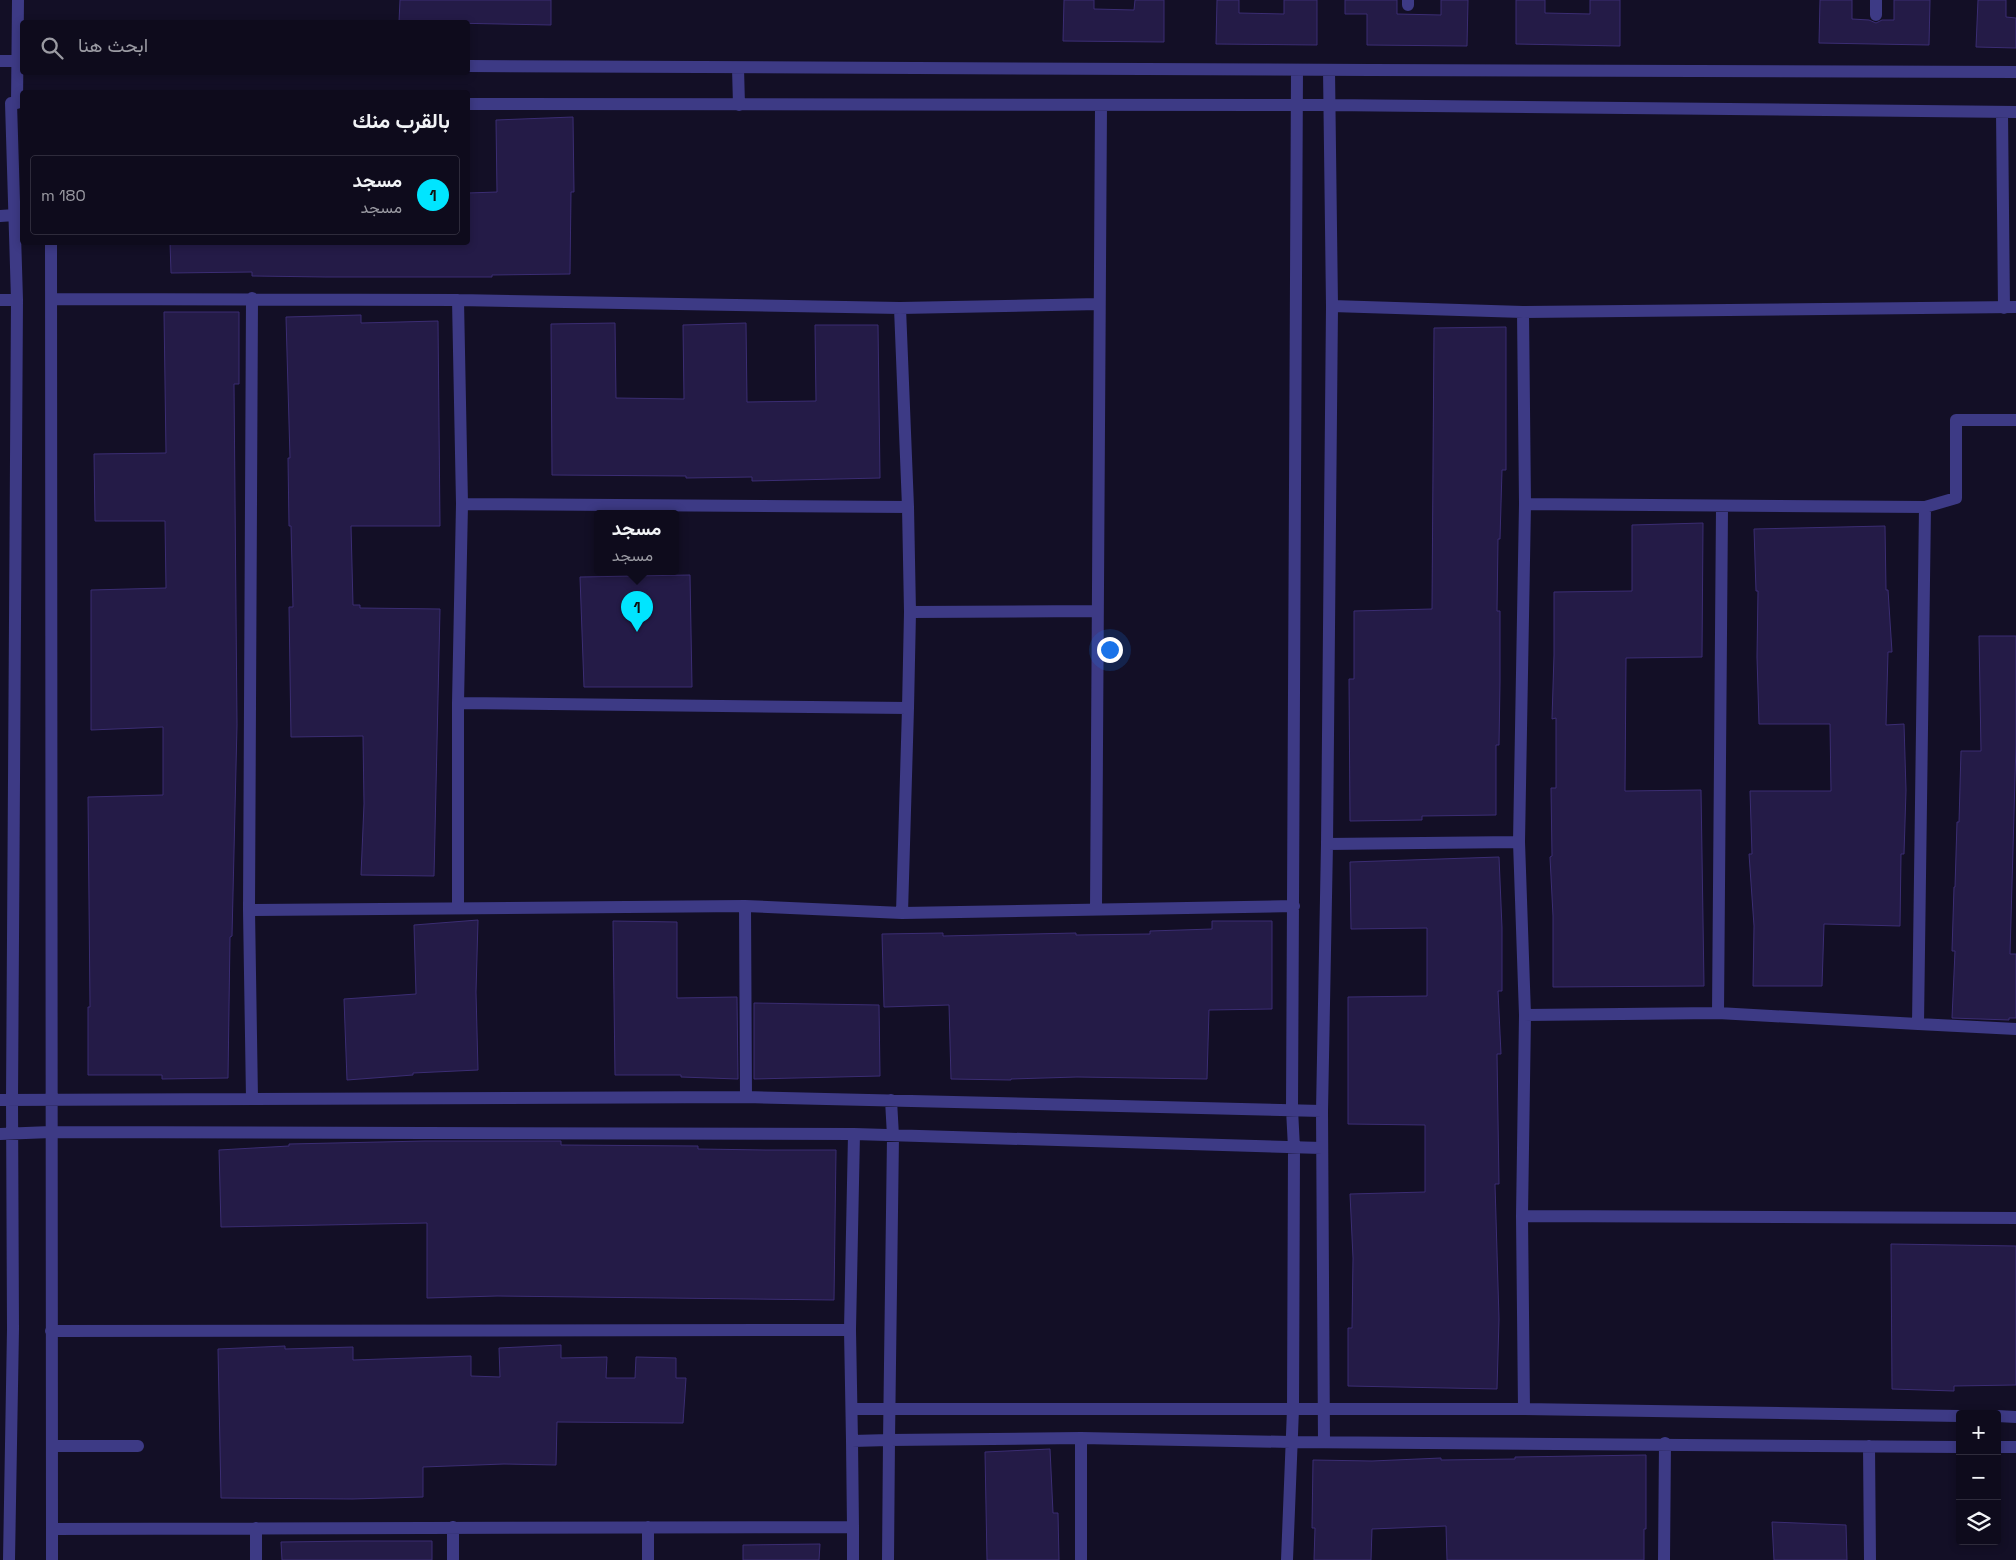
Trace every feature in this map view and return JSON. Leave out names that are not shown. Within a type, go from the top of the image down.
[{"type":"street","points":[[9,1560],[4,1530],[13,1329],[6,1100],[17,300],[13,103],[20,61],[18,0]]},
{"type":"street","points":[[1876,0],[1876,15]]},
{"type":"street","points":[[0,61],[20,61]]},
{"type":"street","points":[[470,66],[918,70],[2016,72]]},
{"type":"street","points":[[738,68],[739,105]]},
{"type":"street","points":[[1287,1560],[1293,1409],[1294,1148],[1292,1109],[1297,70]]},
{"type":"street","points":[[1324,1442],[1322,1111],[1327,844],[1332,306],[1329,70]]},
{"type":"street","points":[[470,104],[1328,105],[2016,112]]},
{"type":"street","points":[[1096,908],[1098,304],[1101,106]]},
{"type":"street","points":[[1332,306],[1523,312],[2010,308],[2002,112]]},
{"type":"street","points":[[0,216],[15,216]]},
{"type":"street","points":[[51,245],[52,1560]]},
{"type":"street","points":[[52,298],[458,300],[900,308],[1098,304]]},
{"type":"street","points":[[252,298],[249,910],[252,1099]]},
{"type":"street","points":[[0,300],[17,300]]},
{"type":"street","points":[[458,300],[462,504],[458,702],[458,907]]},
{"type":"street","points":[[900,308],[910,612],[902,913]]},
{"type":"street","points":[[1523,312],[1525,504],[1519,842],[1525,1015],[1522,1216],[1524,1409]]},
{"type":"street","points":[[1525,504],[1722,507],[1925,507],[1956,498],[1956,420],[2016,420]]},
{"type":"street","points":[[462,504],[908,507]]},
{"type":"street","points":[[1718,1012],[1722,507]]},
{"type":"street","points":[[1918,1024],[1925,507]]},
{"type":"street","points":[[910,612],[1097,611]]},
{"type":"street","points":[[458,702],[908,708]]},
{"type":"street","points":[[1327,844],[1519,842]]},
{"type":"street","points":[[249,910],[744,906],[902,913],[1096,908],[1294,906]]},
{"type":"street","points":[[744,906],[746,1097]]},
{"type":"street","points":[[1525,1015],[1718,1012],[2016,1029]]},
{"type":"street","points":[[6,1100],[746,1097],[1322,1111]]},
{"type":"street","points":[[888,1560],[893,1136],[891,1100]]},
{"type":"street","points":[[6,1134],[51,1132],[854,1134],[1322,1148]]},
{"type":"street","points":[[853,1560],[850,1330],[854,1134]]},
{"type":"street","points":[[1522,1216],[2016,1218]]},
{"type":"street","points":[[0,1329],[13,1329]]},
{"type":"street","points":[[51,1331],[850,1330]]},
{"type":"street","points":[[852,1409],[1524,1409],[1956,1416]]},
{"type":"street","points":[[2001,1416],[2016,1417]]},
{"type":"street","points":[[852,1441],[1081,1438],[1291,1442],[1665,1443],[1956,1447]]},
{"type":"street","points":[[1081,1438],[1081,1560]]},
{"type":"street","points":[[1664,1560],[1665,1443]]},
{"type":"street","points":[[52,1446],[138,1446]]},
{"type":"street","points":[[1869,1446],[1870,1560]]},
{"type":"street","points":[[2001,1447],[2016,1447]]},
{"type":"street","points":[[453,1527],[453,1560]]},
{"type":"street","points":[[648,1527],[648,1560]]},
{"type":"street","points":[[52,1529],[853,1527]]},
{"type":"street","points":[[256,1528],[256,1560]]},
{"type":"building","points":[[400,0],[551,0],[551,25],[470,23],[470,20],[399,20]]},
{"type":"building","points":[[1064,0],[1094,0],[1094,9],[1134,10],[1135,0],[1164,0],[1164,42],[1063,41]]},
{"type":"building","points":[[1217,0],[1239,0],[1239,13],[1284,14],[1284,0],[1317,0],[1317,45],[1216,44]]},
{"type":"building","points":[[1345,0],[1397,0],[1397,14],[1441,15],[1441,0],[1468,0],[1467,46],[1367,45],[1367,14],[1345,14]]},
{"type":"building","points":[[1516,0],[1545,0],[1545,13],[1590,14],[1590,0],[1620,0],[1620,46],[1516,44]]},
{"type":"building","points":[[1820,0],[1852,0],[1852,19],[1869,20],[1876,23],[1882,20],[1894,20],[1894,0],[1930,0],[1929,45],[1819,43]]},
{"type":"building","points":[[1978,0],[2006,0],[2006,17],[2016,18],[2016,48],[1976,47]]},
{"type":"building","points":[[573,117],[574,192],[571,192],[570,274],[492,275],[492,277],[326,277],[252,276],[252,272],[171,273],[170,245],[470,245],[470,193],[497,192],[496,120]]},
{"type":"building","points":[[164,312],[239,312],[239,384],[234,384],[237,725],[232,936],[230,937],[228,1078],[162,1079],[162,1075],[88,1075],[88,1007],[90,1007],[88,797],[163,795],[163,727],[91,730],[91,590],[166,588],[165,521],[95,521],[94,454],[166,453]]},
{"type":"building","points":[[361,315],[361,323],[438,321],[440,526],[351,526],[353,605],[360,605],[360,608],[440,609],[434,876],[361,875],[364,804],[363,736],[291,737],[289,607],[293,607],[291,526],[289,526],[288,458],[290,458],[286,317]]},
{"type":"building","points":[[615,323],[616,398],[684,399],[683,325],[746,323],[747,402],[816,401],[815,325],[878,325],[880,478],[752,481],[752,477],[686,478],[686,476],[552,475],[551,324]]},
{"type":"building","points":[[1506,327],[1506,470],[1502,470],[1500,539],[1498,539],[1497,611],[1500,611],[1500,681],[1499,745],[1496,745],[1496,815],[1422,816],[1422,820],[1350,821],[1349,679],[1354,679],[1354,611],[1432,609],[1434,328]]},
{"type":"building","points":[[1703,523],[1702,657],[1626,658],[1625,791],[1701,790],[1704,986],[1553,987],[1553,916],[1550,857],[1552,856],[1551,788],[1556,788],[1556,718],[1552,719],[1554,592],[1632,591],[1632,525]]},
{"type":"building","points":[[1885,526],[1886,590],[1888,590],[1892,652],[1888,652],[1886,725],[1904,724],[1906,790],[1904,854],[1901,854],[1900,926],[1824,924],[1822,986],[1753,986],[1754,926],[1749,854],[1752,854],[1750,791],[1831,791],[1830,724],[1759,724],[1758,591],[1756,591],[1754,529]]},
{"type":"building","points":[[690,575],[692,687],[584,687],[580,577]]},
{"type":"building","points":[[1979,636],[2016,636],[2016,744],[2010,954],[2016,954],[2016,1018],[2009,1018],[2009,1020],[1952,1018],[1955,951],[1952,951],[1954,887],[1957,822],[1959,822],[1961,751],[1981,751]]},
{"type":"building","points":[[1499,857],[1502,991],[1498,991],[1501,1054],[1497,1054],[1499,1184],[1495,1184],[1499,1319],[1497,1389],[1348,1386],[1348,1328],[1352,1328],[1353,1258],[1350,1194],[1425,1192],[1425,1125],[1348,1124],[1348,997],[1427,996],[1427,928],[1351,929],[1350,862]]},
{"type":"building","points":[[478,920],[476,992],[478,1070],[413,1073],[413,1075],[347,1080],[344,999],[416,994],[414,925]]},
{"type":"building","points":[[613,921],[677,922],[677,998],[737,997],[738,1079],[681,1077],[681,1075],[615,1075]]},
{"type":"building","points":[[1212,921],[1272,921],[1272,1009],[1209,1010],[1207,1079],[1077,1077],[1011,1080],[951,1079],[949,1005],[884,1007],[882,934],[943,933],[943,936],[1076,933],[1076,935],[1150,934],[1150,931],[1212,929]]},
{"type":"building","points":[[754,1003],[879,1005],[880,1076],[754,1079]]},
{"type":"building","points":[[561,1141],[561,1145],[698,1146],[698,1149],[836,1150],[834,1300],[497,1296],[427,1298],[427,1223],[221,1227],[219,1150],[289,1146],[289,1144]]},
{"type":"building","points":[[1891,1244],[2016,1246],[2016,1385],[1954,1386],[1954,1391],[1892,1389]]},
{"type":"building","points":[[561,1345],[561,1358],[607,1357],[606,1378],[635,1378],[636,1357],[676,1358],[676,1378],[686,1378],[683,1423],[557,1422],[556,1465],[504,1464],[423,1467],[423,1497],[352,1499],[221,1498],[218,1349],[285,1346],[285,1349],[353,1347],[353,1360],[471,1356],[471,1376],[500,1377],[499,1348]]},
{"type":"building","points":[[1050,1449],[1053,1513],[1058,1513],[1059,1560],[987,1560],[985,1452]]},
{"type":"building","points":[[1646,1455],[1644,1560],[1447,1560],[1446,1526],[1372,1529],[1371,1560],[1314,1560],[1315,1528],[1312,1528],[1313,1460],[1515,1459],[1515,1457]]},
{"type":"building","points":[[1772,1522],[1846,1525],[1847,1560],[1774,1560]]},
{"type":"building","points":[[432,1541],[432,1560],[282,1560],[281,1542]]},
{"type":"building","points":[[820,1544],[819,1560],[743,1560],[743,1545]]},
{"type":"place","name":"مسجد","points":[[637,632]]}]
